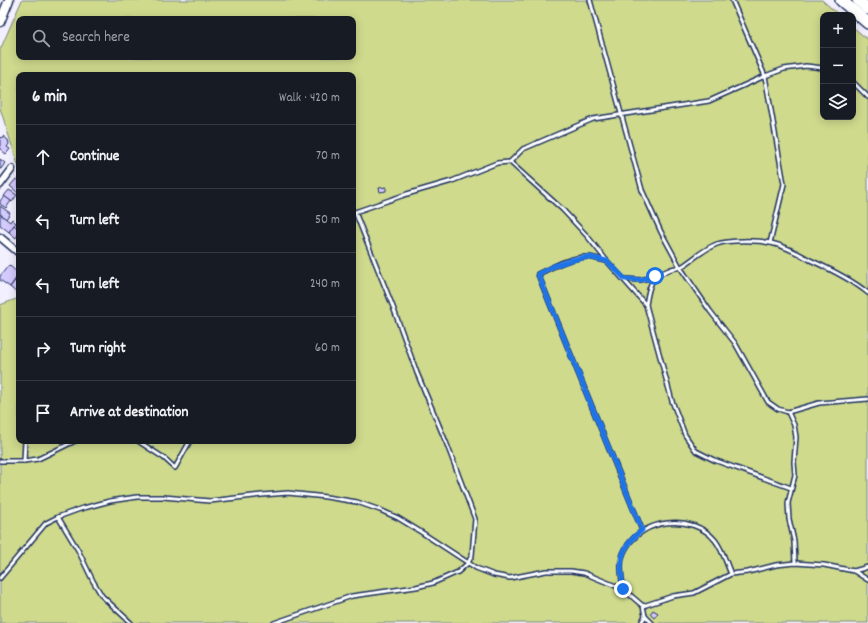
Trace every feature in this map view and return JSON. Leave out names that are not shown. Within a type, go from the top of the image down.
[{"type":"highway","points":[[841,0],[868,23]]},
{"type":"highway","points":[[858,0],[868,9]]},
{"type":"street","points":[[0,22],[9,0]]},
{"type":"street","points":[[0,185],[12,169]]},
{"type":"street","points":[[0,237],[16,250]]},
{"type":"lane","points":[[590,0],[642,190],[661,232],[680,267],[710,311],[735,343],[768,402],[778,409],[788,412],[819,403],[868,400]]},
{"type":"lane","points":[[732,0],[765,76],[784,184],[770,242]]},
{"type":"lane","points":[[356,210],[452,181],[497,163],[510,162],[523,149],[593,119],[709,101],[765,76],[784,70],[806,66],[820,68]]},
{"type":"lane","points":[[855,84],[868,97]]},
{"type":"lane","points":[[510,162],[563,210],[588,237],[607,261],[625,279],[646,305]]},
{"type":"lane","points":[[274,623],[352,596],[416,587],[433,583],[458,572],[468,563],[472,555],[475,519],[356,216]]},
{"type":"lane","points":[[625,279],[640,280],[680,267],[698,254],[718,244],[739,241],[770,242],[833,271],[860,286],[868,293]]},
{"type":"lane","points":[[607,261],[588,257],[571,260],[538,274],[642,530]]},
{"type":"lane","points":[[655,276],[648,291],[646,305],[672,401],[685,435],[696,451],[714,460],[791,488]]},
{"type":"lane","points":[[788,412],[794,425],[796,437],[794,462],[795,475],[788,504],[789,520],[794,541],[795,563]]},
{"type":"lane","points":[[24,461],[25,444]]},
{"type":"lane","points":[[0,461],[24,461],[38,459],[70,444]]},
{"type":"lane","points":[[143,444],[164,458],[175,468],[188,444]]},
{"type":"lane","points":[[0,578],[46,523],[80,509],[110,501],[137,497],[169,497],[210,501],[288,493],[326,496],[357,502],[398,518],[476,568],[494,575],[510,578],[546,571],[571,571],[584,573],[623,589],[643,606],[644,616],[642,623]]},
{"type":"lane","points":[[58,517],[78,550],[102,596],[131,623]]},
{"type":"lane","points":[[623,589],[620,563],[624,551],[631,540],[642,530],[668,523],[700,528],[714,539],[721,550],[731,574]]},
{"type":"lane","points":[[643,606],[673,596],[694,593],[731,574],[748,572],[776,564],[795,563],[824,565],[854,571],[868,580]]},
{"type":"lane","points":[[854,571],[868,567]]},
{"type":"lane","points":[[644,616],[652,623]]},
{"type":"green space","points":[[22,0],[822,0],[836,12],[820,12],[820,120],[856,120],[856,30],[868,40],[868,623],[0,623],[0,305],[16,299],[16,444],[356,444],[356,72],[16,72],[16,159],[0,108],[0,50]]},
{"type":"building","points":[[3,136],[8,140],[9,144],[7,147],[10,149],[6,154],[0,149],[0,137],[2,138]]},
{"type":"building","points":[[0,159],[5,163],[1,169],[0,169]]},
{"type":"building","points":[[16,179],[16,191],[10,186]]},
{"type":"building","points":[[386,187],[386,191],[380,192],[379,188]]},
{"type":"building","points":[[9,190],[16,194],[12,202],[4,196]]},
{"type":"building","points":[[4,196],[11,201],[6,208],[0,204],[0,201]]},
{"type":"building","points":[[0,206],[10,213],[6,219],[0,214]]},
{"type":"building","points":[[0,214],[10,222],[12,219],[16,223],[9,232],[0,225]]},
{"type":"building","points":[[14,225],[16,227],[16,238],[9,232]]},
{"type":"building","points":[[9,265],[16,271],[16,278],[10,287],[0,280],[0,276]]},
{"type":"building","points":[[16,280],[16,292],[10,287]]},
{"type":"building","points":[[653,610],[658,613],[654,618],[650,614]]},
{"type":"route","points":[[623,589],[620,563],[624,551],[631,540],[642,530],[538,274],[571,260],[588,257],[607,261],[625,279],[640,280],[655,276]]}]
